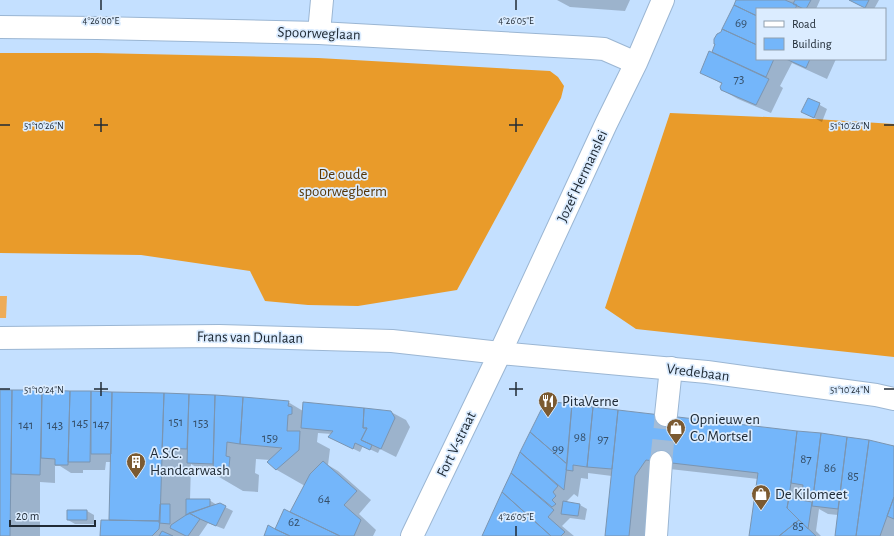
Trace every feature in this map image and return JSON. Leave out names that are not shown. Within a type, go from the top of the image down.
[{"type":"street","points":[[319,33],[322,0]]},
{"type":"street","name":"Jozef Hermanslei","points":[[500,353],[606,124],[636,63],[663,0]]},
{"type":"street","name":"Spoorweglaan","points":[[0,27],[319,33],[604,49],[636,63]]},
{"type":"street","name":"Frans van Dunlaan","points":[[0,338],[219,336],[392,341],[500,353]]},
{"type":"street","name":"Vredebaan","points":[[500,353],[707,372],[894,398]]},
{"type":"street","name":"Fort V-straat","points":[[412,536],[500,353]]},
{"type":"street","points":[[666,415],[671,368]]},
{"type":"street","points":[[656,536],[662,462]]},
{"type":"shaded area","points":[[0,296],[7,296],[6,318],[0,318]]},
{"type":"green space","name":"De oude spoorwegberm","points":[[0,53],[97,53],[318,58],[550,71],[558,77],[564,86],[561,98],[457,290],[358,306],[308,305],[265,301],[250,271],[141,255],[0,253]]},
{"type":"green space","points":[[670,113],[894,124],[894,357],[636,329],[605,308]]},
{"type":"building","points":[[736,0],[785,0],[797,5],[796,8],[756,8],[756,16],[734,5]]},
{"type":"building","points":[[795,0],[811,0],[807,8],[802,8],[793,4]]},
{"type":"building","points":[[849,0],[869,0],[865,8]]},
{"type":"building","points":[[734,5],[756,16],[756,45],[722,29]]},
{"type":"building","points":[[722,29],[756,45],[756,60],[774,60],[766,77],[712,52],[715,44],[714,39],[717,34],[721,32]]},
{"type":"building","points":[[709,51],[769,79],[756,105],[721,90],[720,87],[722,83],[700,73]]},
{"type":"building","points":[[788,60],[810,60],[806,68]]},
{"type":"building","points":[[808,98],[820,103],[814,118],[801,112]]},
{"type":"building","points":[[0,390],[12,390],[10,536],[0,536]]},
{"type":"building","points":[[12,390],[42,390],[40,475],[11,474]]},
{"type":"building","points":[[42,390],[70,391],[68,465],[55,465],[55,459],[41,458]]},
{"type":"building","points":[[70,391],[91,391],[90,462],[68,462]]},
{"type":"building","points":[[91,391],[112,392],[111,454],[91,454]]},
{"type":"building","name":"A.S.C. Handcarwash","points":[[112,392],[164,393],[160,521],[109,520]]},
{"type":"building","points":[[164,393],[189,394],[187,449],[162,448]]},
{"type":"building","points":[[189,394],[215,395],[213,464],[187,463]]},
{"type":"building","points":[[215,395],[243,397],[240,444],[227,442],[226,456],[230,457],[228,476],[213,474]]},
{"type":"building","points":[[243,397],[289,401],[288,406],[292,407],[292,414],[288,415],[287,431],[300,431],[299,450],[276,470],[267,462],[282,448],[240,444]]},
{"type":"building","points":[[303,402],[364,408],[363,428],[367,428],[361,440],[372,445],[370,450],[355,443],[353,449],[328,437],[333,431],[301,428]]},
{"type":"building","points":[[554,402],[572,404],[567,464],[530,432],[541,410]]},
{"type":"building","points":[[572,404],[593,407],[587,467],[573,465],[573,471],[566,470]]},
{"type":"building","points":[[593,407],[618,410],[612,469],[587,467]]},
{"type":"building","points":[[364,408],[391,411],[395,418],[381,449],[361,440],[367,428],[363,428]]},
{"type":"building","points":[[618,410],[797,431],[787,508],[799,520],[779,536],[749,536],[758,473],[646,460],[635,476],[629,536],[605,536]]},
{"type":"building","points":[[797,431],[821,433],[813,497],[802,496],[803,485],[791,483]]},
{"type":"building","points":[[530,432],[567,464],[564,490],[520,452]]},
{"type":"building","points":[[821,433],[847,437],[838,509],[812,506]]},
{"type":"building","points":[[847,437],[869,440],[856,536],[835,536]]},
{"type":"building","points":[[869,440],[894,446],[894,497],[880,536],[856,536]]},
{"type":"building","points":[[520,452],[558,486],[553,492],[556,496],[552,500],[556,504],[552,507],[511,473]]},
{"type":"building","points":[[323,461],[357,491],[344,505],[361,520],[354,536],[340,536],[290,512],[310,474]]},
{"type":"building","points":[[511,473],[554,510],[548,517],[565,532],[561,536],[551,536],[502,492]]},
{"type":"building","points":[[502,492],[551,536],[482,536]]},
{"type":"building","points":[[894,497],[894,519],[887,516]]},
{"type":"building","points":[[789,498],[812,502],[808,529],[787,508]]},
{"type":"building","points":[[186,499],[210,499],[210,506],[186,515]]},
{"type":"building","points":[[563,501],[580,504],[578,516],[561,514]]},
{"type":"building","points":[[220,503],[226,506],[216,526],[189,513]]},
{"type":"building","points":[[160,504],[170,504],[170,524],[159,523]]},
{"type":"building","points":[[284,509],[340,536],[290,536],[275,529]]},
{"type":"building","points":[[67,510],[87,510],[87,520],[67,520]]},
{"type":"building","points":[[189,513],[200,519],[188,536],[170,528],[171,525]]},
{"type":"building","points":[[101,520],[160,521],[159,529],[152,536],[100,536]]},
{"type":"building","points":[[799,520],[816,536],[779,536]]},
{"type":"building","points":[[268,525],[275,529],[290,536],[264,536]]},
{"type":"building","points":[[162,531],[173,536],[159,536]]},
{"type":"tunnel","points":[[661,462],[666,415]]},
{"type":"place","name":"PitaVerne","points":[[548,418]]},
{"type":"place","name":"Opnieuw en Co Mortsel","points":[[676,445]]},
{"type":"place","name":"A.S.C. Handcarwash","points":[[136,479]]},
{"type":"place","name":"De Kilomeet","points":[[761,511]]}]
